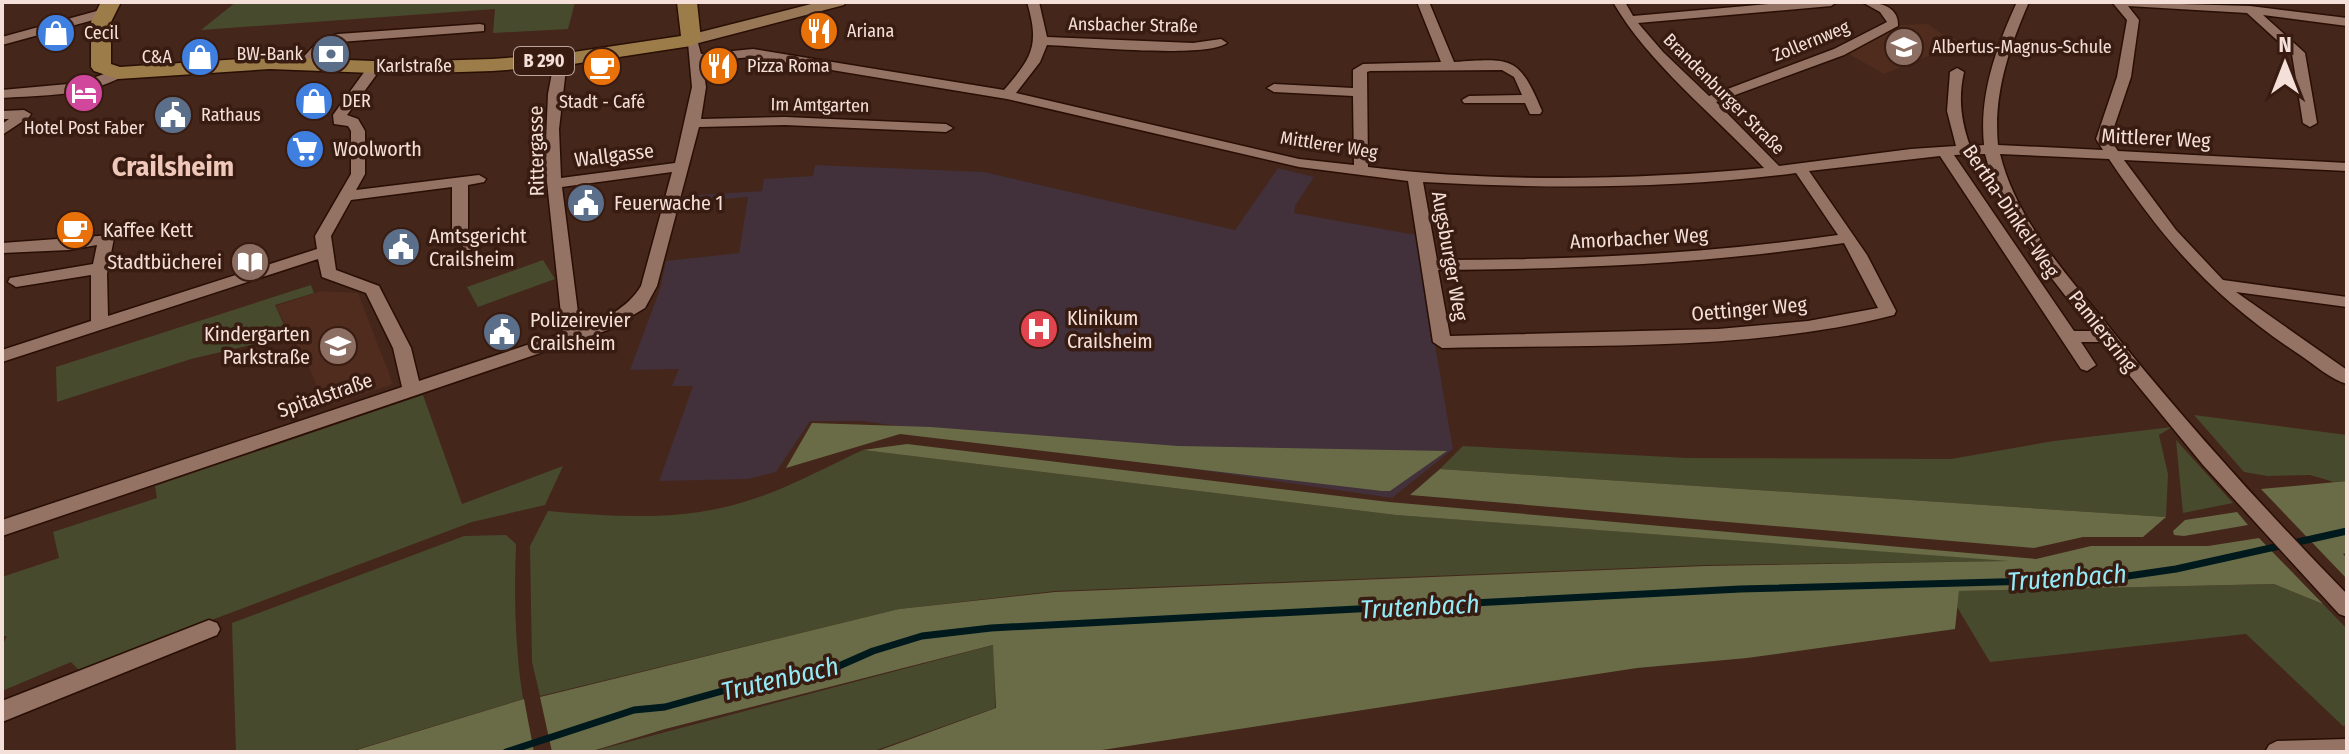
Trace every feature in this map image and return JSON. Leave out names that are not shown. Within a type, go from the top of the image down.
[{"type":"main road","points":[[687,2],[694,49],[810,5],[838,2]]},
{"type":"main road","points":[[107,8],[101,67],[127,73]]},
{"type":"main road","name":"Karlstraße","points":[[127,73],[305,63],[375,67],[560,60],[694,49]]},
{"type":"street","points":[[1007,95],[1034,63],[1043,41],[1033,2]]},
{"type":"street","points":[[1423,2],[1449,66]]},
{"type":"street","name":"Brandenburger Straße","points":[[1619,2],[1629,20],[1663,62],[1707,101],[1775,171]]},
{"type":"street","name":"Zollernweg","points":[[1629,20],[1831,2]]},
{"type":"street","name":"Zollernweg","points":[[1707,101],[1839,52],[1894,23],[1878,5],[1868,2]]},
{"type":"street","name":"Pamiersring","points":[[2023,2],[2001,52],[1992,90],[1991,149],[2005,190],[2026,226],[2107,337],[2259,516],[2347,608]]},
{"type":"street","points":[[2118,2],[2250,10],[2347,22]]},
{"type":"street","points":[[2118,2],[2133,20],[2124,77],[2103,139],[2177,244],[2217,285],[2347,378]]},
{"type":"street","points":[[2,41],[107,8]]},
{"type":"street","points":[[2250,10],[2298,53],[2310,123]]},
{"type":"street","points":[[305,63],[324,43],[338,38],[480,28]]},
{"type":"street","name":"Ansbacher Straße","points":[[1043,41],[1193,47],[1221,43]]},
{"type":"street","name":"Mittlerer Weg","points":[[694,49],[1007,95],[1299,163],[1415,177],[1490,181],[1656,182],[1964,149],[2347,167]]},
{"type":"street","points":[[680,167],[693,123],[699,87],[694,49]]},
{"type":"street","name":"Rittergasse","points":[[560,60],[555,86],[554,183],[572,336]]},
{"type":"street","points":[[1361,171],[1360,70],[1368,67],[1498,65],[1514,69],[1519,74],[1533,105],[1469,100]]},
{"type":"street","points":[[375,67],[340,115],[339,121],[353,122],[358,131],[358,174],[323,236],[323,252],[328,273],[373,290],[402,348],[411,388]]},
{"type":"street","points":[[1957,72],[1951,96],[1953,120],[1964,149]]},
{"type":"street","points":[[2,94],[83,85],[127,73]]},
{"type":"street","points":[[1274,88],[1361,92]]},
{"type":"street","points":[[2,115],[24,114],[2,131]]},
{"type":"street","name":"Im Amtgarten","points":[[693,123],[785,121],[946,128]]},
{"type":"street","name":"Bertha-Dinkel-Weg","points":[[1944,151],[2087,365]]},
{"type":"street","name":"Wallgasse","points":[[554,183],[680,167]]},
{"type":"street","name":"Spitalstraße","points":[[2,528],[572,336],[620,317],[639,304],[649,286],[680,167]]},
{"type":"street","name":"Oettinger Weg","points":[[1442,342],[1718,335],[1808,327],[1888,311],[1848,238],[1800,168]]},
{"type":"street","name":"Augsburger Weg","points":[[1415,177],[1442,342]]},
{"type":"street","points":[[347,196],[479,179]]},
{"type":"street","points":[[460,182],[460,234],[472,247]]},
{"type":"street","points":[[2,248],[69,245],[106,238],[98,293],[100,323]]},
{"type":"street","name":"Amorbacher Weg","points":[[1431,265],[1564,265],[1692,259],[1848,238]]},
{"type":"street","points":[[2,356],[323,252]]},
{"type":"street","points":[[16,282],[101,268]]},
{"type":"street","points":[[2217,285],[2347,302]]},
{"type":"street","points":[[2069,336],[2107,337]]},
{"type":"street","points":[[2,712],[209,629]]},
{"type":"street","points":[[2277,752],[2347,749]]},
{"type":"shaded area","name":"Albertus-Magnus-Schule","points":[[1928,24],[1940,33],[1963,42],[1884,74],[1847,53],[1899,25]]},
{"type":"shaded area","name":"Klinikum Crailsheim","points":[[815,165],[984,172],[1235,230],[1278,168],[1314,177],[1295,206],[1294,213],[1416,235],[1453,449],[1392,498],[863,421],[810,421],[776,472],[748,479],[659,481],[693,386],[672,386],[679,369],[630,370],[660,289],[666,261],[739,253],[748,197],[679,203],[682,196],[762,191],[764,179],[813,176]]},
{"type":"shaded area","name":"Kindergarten Parkstraße","points":[[321,291],[358,293],[393,384],[325,407],[305,357],[290,336],[276,306]]},
{"type":"green space","points":[[236,2],[575,2],[568,29],[493,33],[495,9],[201,30]]},
{"type":"green space","points":[[543,260],[555,279],[478,307],[467,287]]},
{"type":"green space","points":[[311,285],[314,293],[275,305],[289,336],[191,359],[57,402],[56,367]]},
{"type":"green space","points":[[423,395],[462,504],[563,466],[545,505],[472,522],[79,670],[71,662],[2,691],[2,646],[7,636],[2,636],[2,577],[59,558],[53,532],[157,498],[155,486]]},
{"type":"green space","points":[[2194,415],[2347,435],[2347,481],[2334,482],[2310,475],[2267,476],[2244,472]]},
{"type":"green space","points":[[812,423],[931,427],[1178,446],[1447,451],[1390,491],[900,434],[786,468]]},
{"type":"green space","points":[[2172,427],[2159,435],[2168,474],[2166,517],[1440,469],[1463,446],[1687,458],[1951,459],[2054,441]]},
{"type":"green space","points":[[2176,440],[2233,503],[2183,513]]},
{"type":"green space","points":[[907,444],[1389,502],[2036,559],[2091,546],[2208,546],[2259,538],[2323,604],[2274,584],[1959,591],[1955,629],[1747,658],[1637,668],[1089,752],[875,752],[996,708],[993,645],[665,729],[589,752],[552,752],[540,697],[899,609],[1055,592],[1706,566],[2009,561],[1396,515],[863,450]]},
{"type":"green space","points":[[863,450],[1396,515],[2020,561],[1706,565],[1055,591],[899,609],[540,696],[532,662],[530,546],[548,511],[650,516],[700,512],[779,490]]},
{"type":"green space","points":[[1440,469],[2166,517],[2143,537],[2083,537],[2034,548],[1410,495]]},
{"type":"green space","points":[[2347,481],[2347,553],[2343,554],[2347,558],[2347,579],[2261,489]]},
{"type":"green space","points":[[2237,512],[2248,525],[2174,535],[2173,531],[2185,520]]},
{"type":"green space","points":[[506,535],[516,544],[516,622],[523,699],[348,752],[236,752],[232,623],[464,536]]},
{"type":"green space","points":[[2274,584],[2323,604],[2347,629],[2347,725],[2343,726],[2246,634],[1990,662],[1957,607],[1959,591]]},
{"type":"green space","points":[[994,645],[995,708],[871,752],[590,752]]},
{"type":"green space","points":[[524,699],[534,752],[350,752]]},
{"type":"waterway","name":"Trutenbach","points":[[506,752],[634,710],[665,707],[780,675],[823,673],[873,651],[922,636],[991,628],[1740,589],[2107,579],[2176,569],[2347,531]]},
{"type":"place","name":"Ariana","points":[[819,31]]},
{"type":"place","name":"Cecil","points":[[56,33]]},
{"type":"place","name":"Albertus-Magnus-Schule","points":[[1904,47]]},
{"type":"place","name":"BW-Bank","points":[[331,54]]},
{"type":"place","name":"C&A","points":[[200,57]]},
{"type":"place","name":"Pizza Roma","points":[[719,66]]},
{"type":"place","name":"Stadt - Café","points":[[602,67]]},
{"type":"place","name":"Hotel Post Faber","points":[[84,93]]},
{"type":"place","name":"DER","points":[[314,101]]},
{"type":"place","name":"Rathaus","points":[[173,115]]},
{"type":"place","name":"Woolworth","points":[[305,149]]},
{"type":"place","name":"Feuerwache 1","points":[[586,203]]},
{"type":"place","name":"Kaffee Kett","points":[[75,230]]},
{"type":"place","name":"Amtsgericht Crailsheim","points":[[401,247]]},
{"type":"place","name":"Stadtbücherei","points":[[250,262]]},
{"type":"place","name":"Klinikum Crailsheim","points":[[1039,329]]},
{"type":"place","name":"Polizeirevier Crailsheim","points":[[502,332]]},
{"type":"place","name":"Kindergarten Parkstraße","points":[[338,346]]},
{"type":"district","name":"Crailsheim","points":[[173,166]]}]
